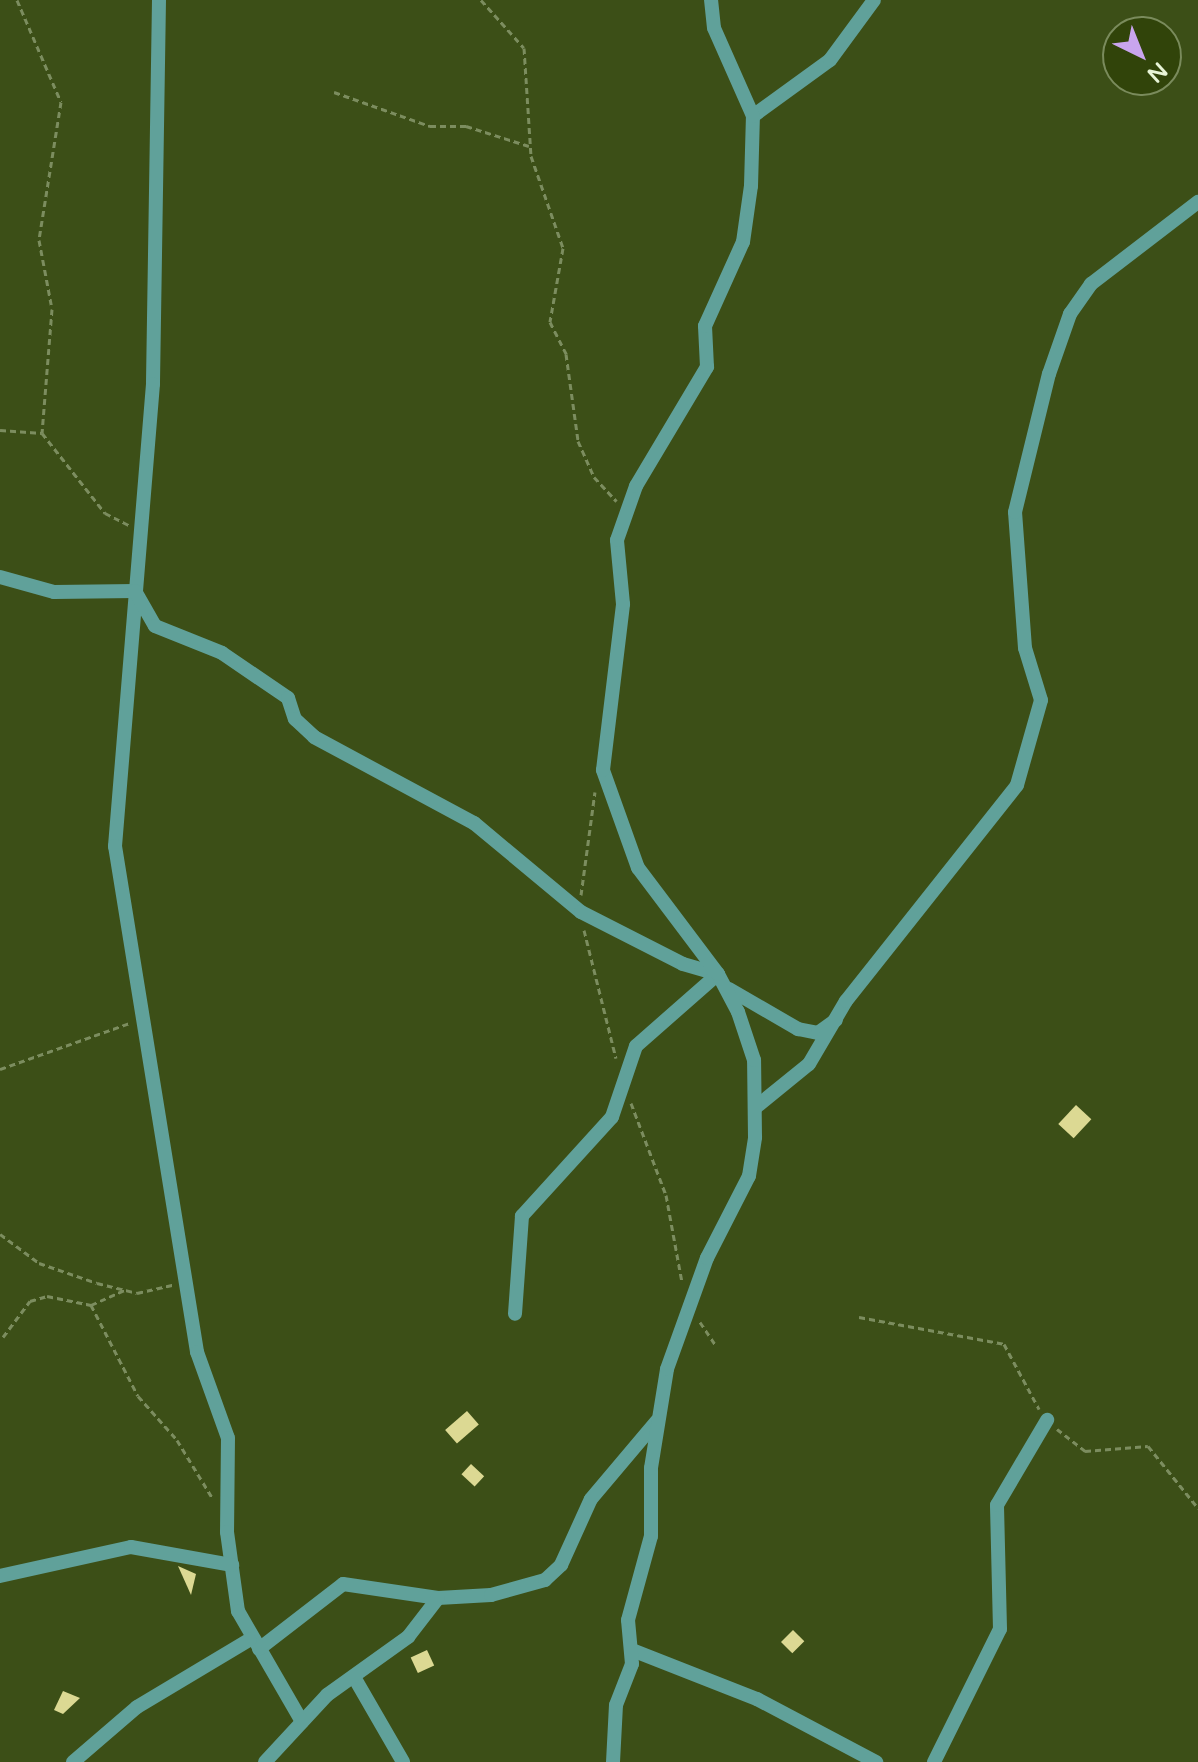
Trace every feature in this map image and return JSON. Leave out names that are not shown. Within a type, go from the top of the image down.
[{"type":"street","points":[[159,0],[155,343],[115,846],[141,1019],[189,1282],[197,1352],[228,1438],[232,1565],[254,1644],[302,1722]]},
{"type":"street","points":[[613,1762],[616,1705],[632,1650],[628,1620],[651,1536],[660,1413],[687,1310],[749,1176],[756,1107],[754,1060],[728,988],[638,868],[603,770],[623,604],[623,520],[707,367],[705,326],[743,242],[753,116],[714,28],[711,0]]},
{"type":"street","points":[[753,116],[830,60],[874,0]]},
{"type":"street","points":[[756,1107],[809,1064],[920,903],[996,819],[1031,752],[1041,700],[1025,648],[1015,512],[1070,314],[1091,284],[1198,202]]},
{"type":"street","points":[[0,577],[54,592],[135,591]]},
{"type":"street","points":[[135,591],[155,626],[222,653],[288,698],[295,719],[314,737],[474,823],[581,912],[683,964],[718,974]]},
{"type":"street","points":[[515,1314],[522,1216],[612,1117],[636,1046],[718,974]]},
{"type":"street","points":[[728,988],[798,1029],[818,1033],[839,1017]]},
{"type":"street","points":[[73,1762],[137,1707],[254,1644],[343,1584],[438,1598],[491,1595],[555,1573],[591,1499],[660,1413]]},
{"type":"street","points":[[934,1762],[1000,1629],[997,1505],[1047,1420]]},
{"type":"street","points":[[0,1576],[131,1547],[232,1565]]},
{"type":"street","points":[[265,1762],[302,1722],[354,1677],[408,1637],[438,1598]]},
{"type":"street","points":[[632,1650],[757,1699],[876,1762]]},
{"type":"street","points":[[354,1677],[403,1762]]},
{"type":"path","points":[[17,0],[61,102],[39,240],[52,309],[42,433],[105,513],[139,537]]},
{"type":"path","points":[[481,0],[524,48],[529,146],[563,248],[550,322],[566,354],[578,441],[623,520]]},
{"type":"path","points":[[334,92],[430,126],[466,126],[529,146]]},
{"type":"path","points":[[0,430],[42,433]]},
{"type":"path","points":[[0,1069],[141,1019]]},
{"type":"path","points":[[0,1234],[39,1263],[125,1290]]},
{"type":"path","points":[[3,1337],[30,1301],[47,1296],[91,1305],[125,1290],[189,1282]]},
{"type":"path","points":[[91,1305],[138,1396],[177,1440],[216,1504]]},
{"type":"path","points":[[859,1317],[1004,1344],[1047,1420],[1085,1451],[1148,1446],[1198,1508]]},
{"type":"building","points":[[1076,1105],[1091,1119],[1074,1138],[1058,1124]]},
{"type":"building","points":[[467,1411],[479,1425],[457,1444],[445,1430]]},
{"type":"building","points":[[471,1464],[484,1476],[475,1487],[461,1474]]},
{"type":"building","points":[[178,1566],[196,1574],[191,1595]]},
{"type":"building","points":[[793,1630],[804,1641],[792,1653],[781,1642]]},
{"type":"building","points":[[427,1650],[434,1665],[418,1673],[411,1658]]},
{"type":"building","points":[[63,1691],[80,1698],[63,1714],[54,1710]]}]
